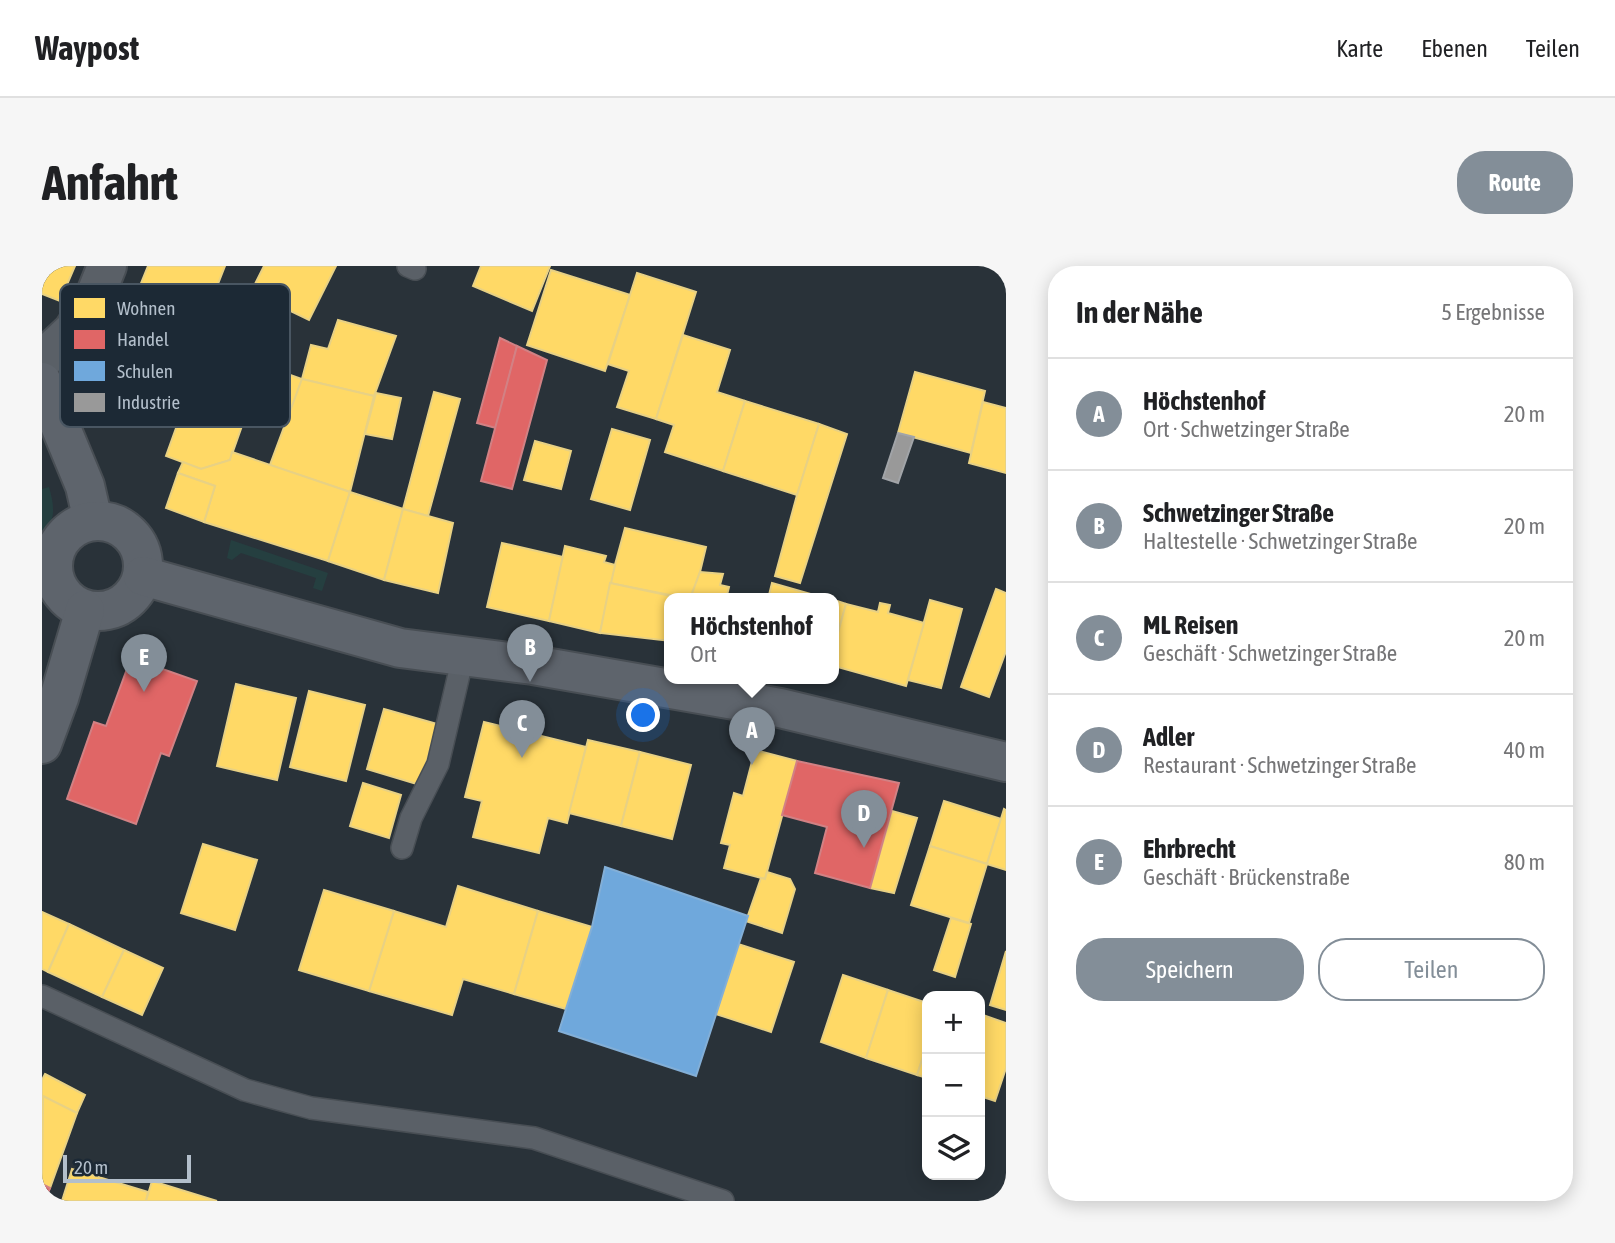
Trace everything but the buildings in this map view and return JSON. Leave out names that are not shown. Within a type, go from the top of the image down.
[{"type":"main road","points":[[42,382],[60,426]]},
{"type":"main road","points":[[61,427],[85,486],[93,521]]},
{"type":"main road","points":[[93,521],[107,521],[121,526],[140,548],[144,562],[143,576],[136,593],[121,606],[104,612],[85,610],[72,604],[62,594],[47,565],[65,536],[77,525],[93,521]]},
{"type":"main road","points":[[143,576],[387,645],[533,664],[779,708],[1006,762]]},
{"type":"main road","points":[[42,744],[59,698],[85,610]]},
{"type":"street","points":[[100,284],[107,266]]},
{"type":"street","points":[[42,360],[60,343]]},
{"type":"lane","points":[[402,848],[411,818],[438,764],[463,657]]},
{"type":"lane","points":[[42,996],[245,1090],[311,1108],[534,1138],[723,1201]]},
{"type":"green space","points":[[49,487],[53,506],[52,518],[42,534],[42,489]]},
{"type":"green space","points":[[231,540],[328,573],[322,591],[313,588],[316,578],[241,553],[232,560],[227,558]]},
{"type":"place","name":"Schwetzinger Straße","points":[[530,682]]},
{"type":"place","name":"Ehrbrecht","points":[[144,692]]},
{"type":"place","name":"ML Reisen","points":[[522,758]]},
{"type":"place","name":"Höchstenhof","points":[[752,765]]},
{"type":"place","name":"Adler","points":[[864,848]]}]
